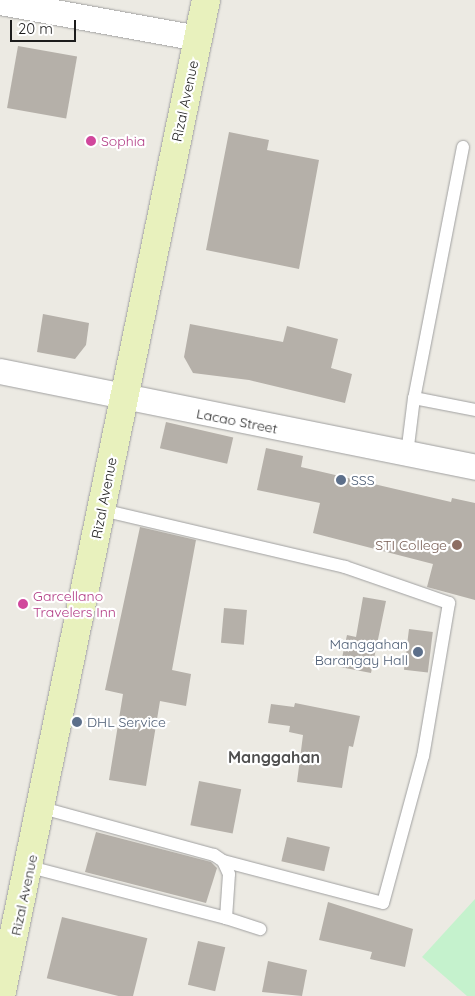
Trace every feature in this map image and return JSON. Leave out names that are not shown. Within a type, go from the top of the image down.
[{"type":"main road","name":"Rizal Avenue","points":[[2,996],[30,867],[206,0]]},
{"type":"street","points":[[0,2],[198,38]]},
{"type":"street","name":"Lacao Street","points":[[0,371],[475,467]]},
{"type":"lane","points":[[407,454],[414,398],[463,147]]},
{"type":"lane","points":[[414,398],[475,410]]},
{"type":"lane","points":[[42,808],[223,860],[383,903],[423,756],[449,603],[345,567],[102,510]]},
{"type":"lane","points":[[223,860],[230,884],[226,918]]},
{"type":"lane","points":[[30,867],[226,918],[260,929]]},
{"type":"green space","points":[[475,899],[475,996],[467,996],[422,957]]},
{"type":"building","points":[[18,46],[77,56],[66,118],[7,108]]},
{"type":"building","points":[[229,132],[269,140],[267,150],[319,160],[299,269],[206,250]]},
{"type":"building","points":[[43,314],[89,323],[86,345],[75,359],[37,352]]},
{"type":"building","points":[[190,324],[283,342],[287,326],[338,339],[331,368],[352,374],[345,403],[249,380],[193,373],[184,357]]},
{"type":"building","points":[[166,422],[233,438],[227,464],[160,448]]},
{"type":"building","points":[[266,448],[303,456],[301,467],[451,502],[452,498],[475,503],[475,600],[427,587],[433,564],[313,533],[320,503],[257,490]]},
{"type":"building","points":[[140,527],[196,540],[172,670],[191,674],[186,706],[160,701],[146,786],[109,780],[123,694],[105,690]]},
{"type":"building","points":[[363,597],[386,601],[371,673],[340,667],[347,635],[356,637]]},
{"type":"building","points":[[224,608],[247,610],[244,645],[221,643]]},
{"type":"building","points":[[409,629],[433,632],[428,673],[404,670]]},
{"type":"building","points":[[295,703],[360,716],[353,747],[349,746],[342,788],[297,782],[303,735],[289,732],[290,726],[268,723],[271,704],[294,707]]},
{"type":"building","points":[[199,781],[241,789],[233,833],[190,825]]},
{"type":"building","points":[[96,832],[211,862],[217,868],[206,903],[85,872]]},
{"type":"building","points":[[287,837],[330,847],[324,871],[281,861]]},
{"type":"building","points":[[328,902],[413,929],[405,967],[370,959],[372,952],[319,940]]},
{"type":"building","points":[[62,917],[147,938],[133,996],[118,996],[47,978]]},
{"type":"building","points":[[198,941],[225,947],[215,991],[188,985]]},
{"type":"building","points":[[268,961],[307,970],[302,996],[262,992]]},
{"type":"place","name":"Sophia","points":[[91,141]]},
{"type":"place","name":"SSS","points":[[341,480]]},
{"type":"place","name":"STI College","points":[[457,545]]},
{"type":"place","name":"Garcellano Travelers Inn","points":[[23,604]]},
{"type":"place","name":"Manggahan Barangay Hall","points":[[418,652]]},
{"type":"place","name":"DHL Service","points":[[77,722]]},
{"type":"district","name":"Manggahan","points":[[274,757]]}]
